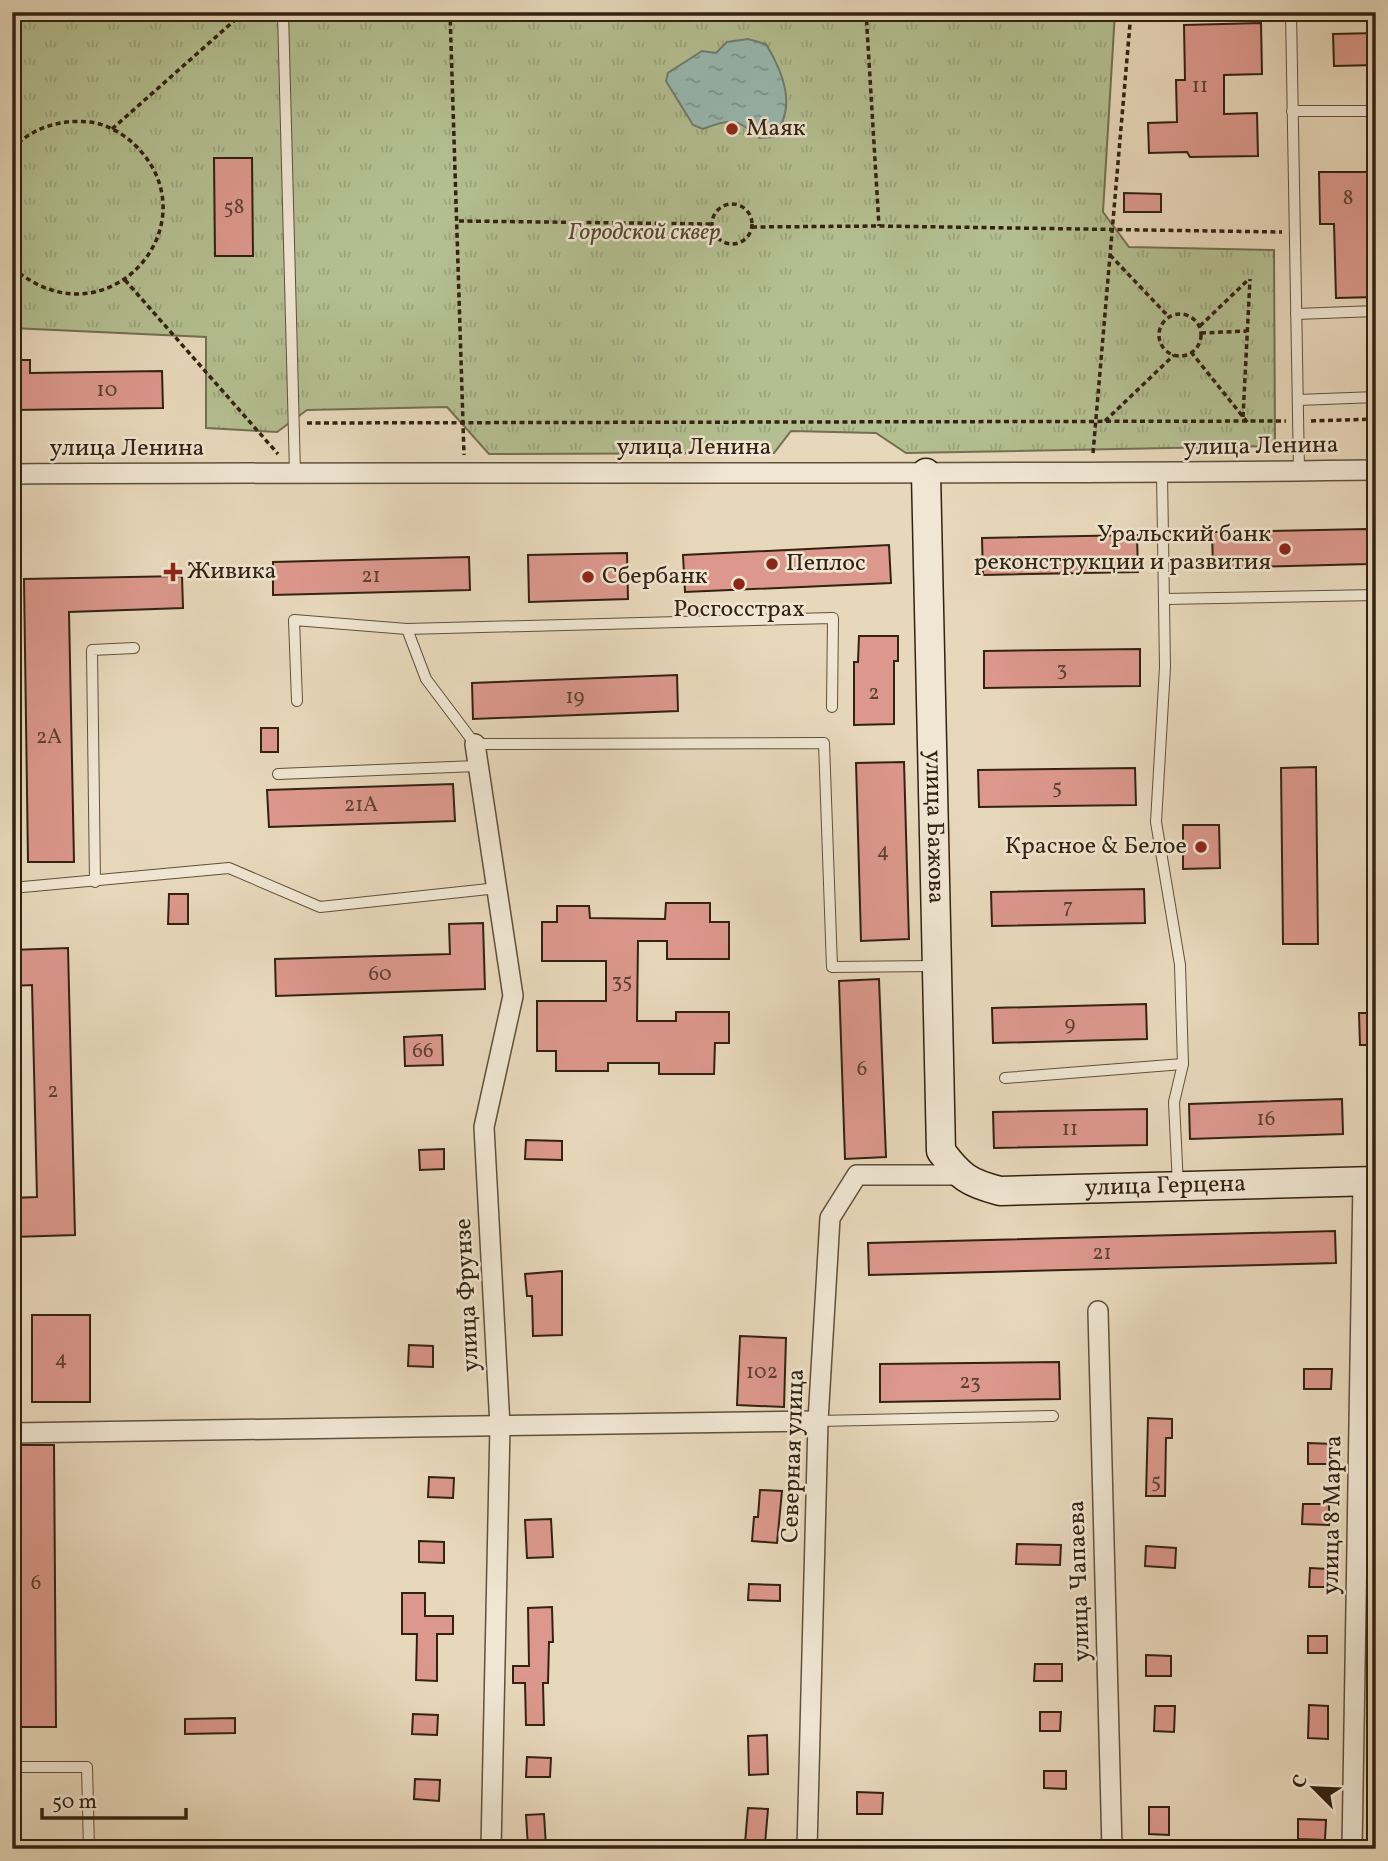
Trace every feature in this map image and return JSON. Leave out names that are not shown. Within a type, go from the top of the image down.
[{"type":"street","name":"улица Ленина","points":[[12,474],[465,471],[1091,474],[1376,470]]},
{"type":"street","name":"улица Бажова","points":[[926,473],[942,1151],[959,1175]]},
{"type":"street","name":"улица Фрунзе","points":[[475,744],[513,996],[484,1127],[500,1426],[491,1849]]},
{"type":"street","name":"Северная улица","points":[[807,1849],[818,1421],[830,1218],[857,1175],[959,1175]]},
{"type":"street","name":"улица Герцена","points":[[959,1175],[977,1185],[1000,1191],[1369,1181]]},
{"type":"street","name":"улица 8 Марта","points":[[1352,1849],[1369,1181]]},
{"type":"street","name":"улица Чапаева","points":[[1098,1311],[1112,1849]]},
{"type":"street","points":[[12,1433],[818,1421]]},
{"type":"lane","points":[[283,12],[295,473]]},
{"type":"lane","points":[[1291,12],[1299,471]]},
{"type":"lane","points":[[1292,111],[1376,111]]},
{"type":"lane","points":[[1296,314],[1376,311]]},
{"type":"lane","points":[[1298,400],[1376,397]]},
{"type":"lane","points":[[1161,473],[1166,667],[1156,822],[1180,965],[1182,1064],[1174,1102],[1178,1186]]},
{"type":"lane","points":[[1164,599],[1376,595]]},
{"type":"lane","points":[[297,701],[295,620],[407,629],[833,618],[832,707]]},
{"type":"lane","points":[[407,629],[426,679],[475,744],[824,743],[832,967],[937,966]]},
{"type":"lane","points":[[95,882],[92,650],[134,648]]},
{"type":"lane","points":[[278,774],[477,766]]},
{"type":"lane","points":[[12,888],[229,868],[320,907],[498,888]]},
{"type":"lane","points":[[1005,1078],[1182,1064]]},
{"type":"lane","points":[[818,1421],[1053,1416]]},
{"type":"lane","points":[[12,1767],[87,1767],[89,1849]]},
{"type":"path","points":[[112,129],[244,12]]},
{"type":"path","points":[[450,12],[459,221],[465,471]]},
{"type":"path","points":[[866,12],[879,226]]},
{"type":"path","points":[[1091,474],[1131,12]]},
{"type":"path","points":[[12,149],[19,141],[59,122],[95,123],[112,129],[144,153],[158,181],[163,211],[152,250],[125,280],[97,292],[66,294],[47,290],[12,268]]},
{"type":"path","points":[[12,128],[19,141]]},
{"type":"path","points":[[734,203],[748,211],[752,227],[745,239],[731,243],[718,238],[712,224],[718,209],[734,203]]},
{"type":"path","points":[[459,221],[712,224]]},
{"type":"path","points":[[752,227],[879,226],[1295,232]]},
{"type":"path","points":[[1110,255],[1168,316]]},
{"type":"path","points":[[1200,326],[1250,279],[1243,417]]},
{"type":"path","points":[[125,280],[295,473]]},
{"type":"path","points":[[1105,421],[1174,355],[1196,349],[1200,326],[1192,317],[1180,313],[1168,316],[1160,326],[1158,338],[1164,349],[1174,355]]},
{"type":"path","points":[[1200,333],[1247,331]]},
{"type":"path","points":[[1191,352],[1248,423]]},
{"type":"path","points":[[293,423],[464,420],[1248,423],[1376,419]]},
{"type":"green space","name":"Городской сквер","points":[[12,12],[1115,12],[1103,212],[1129,247],[1274,250],[1275,446],[906,453],[876,433],[791,431],[774,453],[489,454],[447,407],[307,410],[277,432],[206,428],[206,337],[12,328]]},
{"type":"water","points":[[748,39],[766,44],[778,66],[786,102],[781,126],[773,137],[759,138],[739,123],[720,123],[703,129],[693,125],[666,81],[668,73],[702,51],[716,53],[727,42]]},
{"type":"building","points":[[1261,23],[1262,74],[1224,75],[1224,114],[1257,113],[1258,156],[1190,157],[1187,152],[1149,153],[1148,123],[1177,122],[1176,80],[1185,80],[1184,25]]},
{"type":"building","points":[[1376,33],[1376,65],[1334,66],[1333,34]]},
{"type":"building","points":[[214,158],[252,158],[253,256],[215,256]]},
{"type":"building","points":[[1319,172],[1376,172],[1376,297],[1336,298],[1334,224],[1320,224]]},
{"type":"building","points":[[1124,193],[1161,194],[1161,212],[1124,212]]},
{"type":"building","points":[[12,360],[30,360],[30,373],[162,371],[163,408],[12,410]]},
{"type":"building","points":[[1367,529],[1368,564],[1213,568],[1212,532]]},
{"type":"building","points":[[1137,535],[1138,572],[983,575],[982,538]]},
{"type":"building","points":[[889,545],[891,583],[685,592],[683,555]]},
{"type":"building","points":[[627,553],[628,599],[529,602],[528,555]]},
{"type":"building","points":[[469,557],[470,590],[273,595],[273,562]]},
{"type":"building","points":[[182,576],[183,608],[69,612],[74,862],[28,862],[24,579]]},
{"type":"building","points":[[859,636],[898,636],[898,661],[894,661],[894,724],[854,725],[854,662],[858,662]]},
{"type":"building","points":[[1140,649],[1140,686],[984,688],[984,651]]},
{"type":"building","points":[[677,675],[678,711],[473,719],[472,683]]},
{"type":"building","points":[[261,728],[278,728],[278,752],[261,752]]},
{"type":"building","points":[[904,762],[909,939],[861,941],[856,763]]},
{"type":"building","points":[[1316,767],[1318,944],[1283,944],[1281,768]]},
{"type":"building","points":[[1135,768],[1136,805],[979,807],[978,770]]},
{"type":"building","points":[[453,784],[455,821],[269,827],[267,790]]},
{"type":"building","name":"Красное & Белое","points":[[1183,825],[1219,825],[1220,868],[1183,869]]},
{"type":"building","points":[[1144,889],[1145,923],[992,926],[991,892]]},
{"type":"building","points":[[169,894],[188,894],[188,924],[168,924]]},
{"type":"building","points":[[666,903],[710,903],[710,922],[729,922],[729,959],[667,959],[667,941],[638,941],[637,1021],[676,1021],[676,1012],[729,1012],[729,1043],[715,1043],[714,1074],[659,1074],[659,1063],[608,1063],[608,1071],[556,1071],[556,1051],[537,1051],[537,1001],[606,1001],[606,961],[542,961],[542,922],[557,922],[557,906],[589,906],[590,918],[665,919]]},
{"type":"building","points":[[483,923],[485,989],[276,996],[275,959],[450,954],[449,924]]},
{"type":"building","points":[[68,948],[75,1235],[13,1237],[12,1198],[37,1197],[32,985],[12,986],[12,950]]},
{"type":"building","points":[[879,979],[886,1157],[845,1159],[839,981]]},
{"type":"building","points":[[1146,1004],[1147,1039],[993,1043],[992,1008]]},
{"type":"building","points":[[1359,1013],[1376,1013],[1376,1045],[1360,1045]]},
{"type":"building","points":[[442,1035],[443,1065],[405,1066],[404,1037]]},
{"type":"building","points":[[1342,1099],[1343,1134],[1190,1139],[1189,1104]]},
{"type":"building","points":[[1147,1109],[1147,1145],[994,1148],[993,1112]]},
{"type":"building","points":[[526,1140],[562,1141],[562,1160],[525,1159]]},
{"type":"building","points":[[444,1149],[444,1169],[420,1170],[419,1150]]},
{"type":"building","points":[[1335,1231],[1336,1263],[869,1275],[868,1243]]},
{"type":"building","points":[[562,1271],[562,1335],[533,1336],[532,1296],[527,1296],[525,1274]]},
{"type":"building","points":[[32,1315],[90,1315],[90,1402],[32,1402]]},
{"type":"building","points":[[740,1336],[786,1338],[784,1407],[737,1405]]},
{"type":"building","points":[[409,1345],[433,1346],[433,1367],[408,1366]]},
{"type":"building","points":[[1059,1362],[1060,1399],[880,1402],[880,1364]]},
{"type":"building","points":[[1304,1369],[1332,1369],[1331,1389],[1304,1389]]},
{"type":"building","points":[[1148,1418],[1172,1419],[1172,1438],[1166,1438],[1165,1496],[1146,1496]]},
{"type":"building","points":[[1308,1443],[1334,1444],[1334,1464],[1308,1464]]},
{"type":"building","points":[[12,1445],[54,1445],[56,1727],[12,1727],[12,1690],[17,1690],[15,1475],[12,1475]]},
{"type":"building","points":[[429,1477],[454,1478],[453,1498],[428,1497]]},
{"type":"building","points":[[760,1490],[782,1491],[777,1543],[752,1541],[754,1517],[758,1517]]},
{"type":"building","points":[[1303,1504],[1329,1504],[1329,1525],[1302,1524]]},
{"type":"building","points":[[551,1519],[553,1557],[527,1558],[525,1520]]},
{"type":"building","points":[[419,1541],[444,1542],[444,1563],[419,1562]]},
{"type":"building","points":[[1017,1544],[1061,1545],[1060,1565],[1016,1564]]},
{"type":"building","points":[[1146,1546],[1176,1548],[1175,1568],[1145,1566]]},
{"type":"building","points":[[1310,1568],[1328,1569],[1328,1587],[1309,1587]]},
{"type":"building","points":[[749,1584],[780,1585],[780,1601],[748,1600]]},
{"type":"building","points":[[402,1593],[425,1593],[425,1616],[453,1616],[453,1634],[437,1634],[437,1681],[416,1680],[417,1634],[402,1634]]},
{"type":"building","points":[[552,1607],[553,1642],[549,1642],[548,1683],[543,1683],[544,1725],[526,1725],[525,1683],[513,1683],[513,1666],[529,1666],[528,1608]]},
{"type":"building","points":[[1308,1636],[1327,1636],[1327,1653],[1308,1653]]},
{"type":"building","points":[[1146,1655],[1171,1656],[1171,1676],[1146,1676]]},
{"type":"building","points":[[1035,1664],[1062,1664],[1062,1681],[1034,1681]]},
{"type":"building","points":[[1309,1705],[1328,1706],[1328,1739],[1308,1738]]},
{"type":"building","points":[[1155,1706],[1175,1706],[1174,1732],[1154,1731]]},
{"type":"building","points":[[1040,1712],[1061,1712],[1060,1731],[1040,1731]]},
{"type":"building","points":[[413,1714],[438,1715],[437,1735],[412,1734]]},
{"type":"building","points":[[235,1718],[235,1733],[185,1734],[185,1719]]},
{"type":"building","points":[[767,1735],[768,1774],[749,1775],[748,1736]]},
{"type":"building","points":[[527,1757],[551,1758],[550,1777],[526,1777]]},
{"type":"building","points":[[1044,1771],[1066,1771],[1066,1789],[1044,1788]]},
{"type":"building","points":[[415,1779],[440,1780],[439,1801],[414,1799]]},
{"type":"building","points":[[857,1792],[883,1793],[882,1814],[857,1814]]},
{"type":"building","points":[[1149,1807],[1169,1807],[1169,1835],[1149,1834]]},
{"type":"building","points":[[748,1808],[768,1809],[765,1844],[745,1843]]},
{"type":"building","points":[[544,1814],[546,1847],[528,1848],[526,1815]]},
{"type":"building","points":[[1298,1819],[1326,1820],[1325,1840],[1298,1839]]},
{"type":"place","name":"Маяк","points":[[732,129]]},
{"type":"place","name":"Уральский банк реконструкции и развития","points":[[1285,549]]},
{"type":"place","name":"Пеплос","points":[[772,564]]},
{"type":"place","name":"Живика","points":[[173,572]]},
{"type":"place","name":"Сбербанк","points":[[588,577]]},
{"type":"place","name":"Росгосстрах","points":[[739,584]]},
{"type":"place","name":"Красное & Белое","points":[[1201,847]]}]
